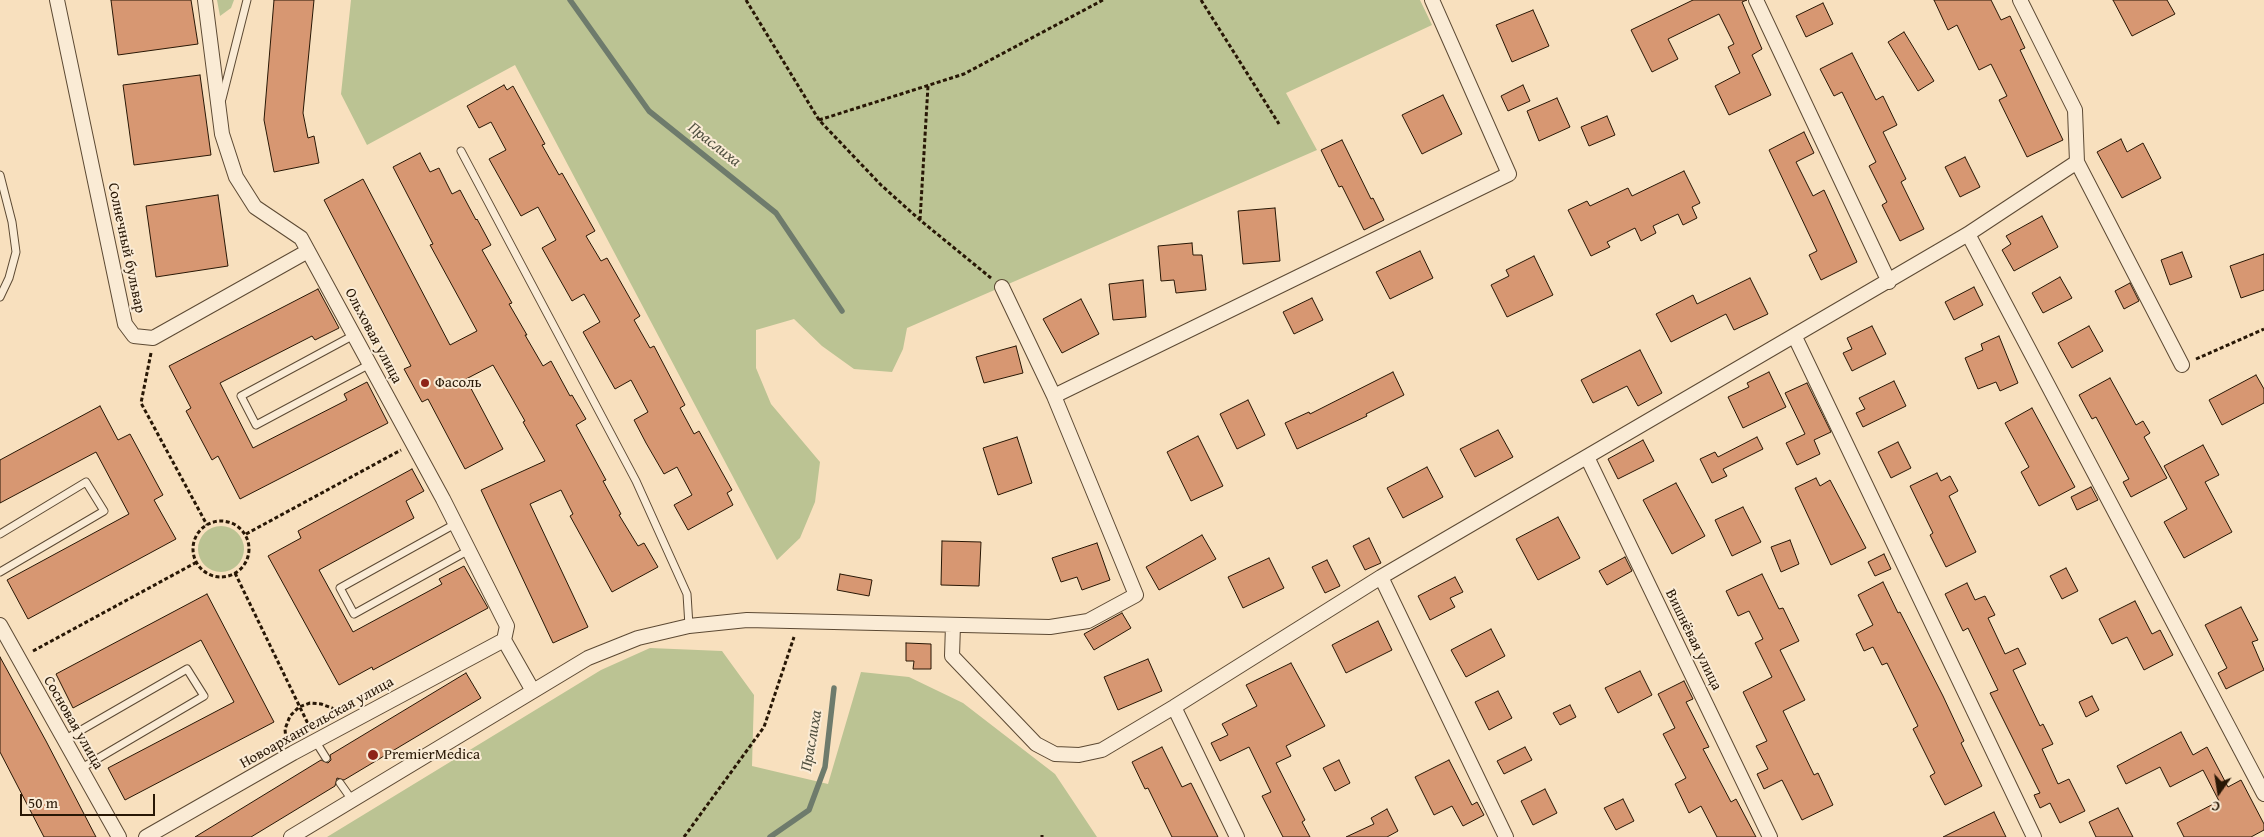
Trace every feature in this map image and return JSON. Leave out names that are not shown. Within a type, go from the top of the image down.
[{"type":"street","name":"Солнечный бульвар","points":[[58,0],[125,324],[134,336],[153,338]]},
{"type":"street","name":"Ольховая улица","points":[[205,0],[222,134],[236,177],[255,207],[302,238],[508,626],[504,640],[533,691]]},
{"type":"street","points":[[1054,396],[1509,174],[1432,0]]},
{"type":"street","points":[[1756,0],[1889,282]]},
{"type":"street","points":[[2020,0],[2075,110],[2077,162],[2182,365]]},
{"type":"street","points":[[953,625],[952,656],[1036,744],[1055,754],[1078,756],[1102,750],[1381,578],[1889,282],[1968,234],[2077,162]]},
{"type":"street","points":[[1968,234],[2264,794]]},
{"type":"street","points":[[153,338],[308,250]]},
{"type":"street","points":[[291,837],[588,658],[638,638],[689,626],[747,620],[1050,627],[1088,620],[1136,595],[1054,396],[1002,287]]},
{"type":"street","points":[[1795,338],[2034,837]]},
{"type":"street","name":"Вишнёвая улица","points":[[1587,457],[1770,837]]},
{"type":"street","points":[[1381,578],[1506,837]]},
{"type":"street","name":"Сосновая улица","points":[[0,625],[119,837]]},
{"type":"street","name":"Новоархангельская улица","points":[[146,837],[293,753],[504,640]]},
{"type":"street","points":[[1174,707],[1237,837]]},
{"type":"lane","points":[[219,109],[247,0]]},
{"type":"lane","points":[[461,151],[636,481],[686,594],[689,626]]},
{"type":"lane","points":[[0,175],[12,222],[16,252],[9,278],[0,297]]},
{"type":"lane","points":[[354,336],[241,396],[256,425],[370,364]]},
{"type":"lane","points":[[0,534],[86,482],[104,511],[0,572]]},
{"type":"lane","points":[[455,524],[340,588],[354,614],[469,550]]},
{"type":"lane","points":[[64,740],[188,669],[204,696],[80,769]]},
{"type":"lane","points":[[316,742],[326,758]]},
{"type":"lane","points":[[340,782],[352,800]]},
{"type":"path","points":[[746,0],[819,120],[881,185],[920,220],[1002,287]]},
{"type":"path","points":[[819,120],[964,74],[1103,0]]},
{"type":"path","points":[[1201,0],[1279,124]]},
{"type":"path","points":[[920,220],[928,86]]},
{"type":"path","points":[[2182,365],[2264,329]]},
{"type":"path","points":[[153,338],[141,403],[207,525]]},
{"type":"path","points":[[246,534],[413,444]]},
{"type":"path","points":[[219,521],[230,522],[246,534],[249,544],[249,555],[245,564],[235,573],[218,577],[208,574],[197,562],[193,548],[195,538],[207,525],[219,521]]},
{"type":"path","points":[[18,659],[197,562]]},
{"type":"path","points":[[235,573],[316,742]]},
{"type":"path","points":[[684,837],[764,727],[799,622]]},
{"type":"path","points":[[293,753],[286,742],[285,729],[290,716],[300,707],[310,703],[332,708],[340,716],[344,726]]},
{"type":"green space","points":[[217,0],[234,0],[231,8],[220,16]]},
{"type":"green space","points":[[351,0],[1420,0],[1432,25],[1286,93],[1317,150],[907,328],[903,349],[892,372],[854,369],[822,346],[794,319],[756,330],[756,368],[771,404],[820,462],[815,502],[800,538],[777,560],[515,65],[367,145],[341,94]]},
{"type":"green space","points":[[226,526],[238,532],[243,540],[243,558],[238,566],[230,571],[216,572],[204,566],[199,558],[198,544],[204,532],[212,527]]},
{"type":"green space","points":[[650,648],[722,651],[754,695],[752,766],[828,784],[861,672],[909,677],[963,703],[1055,774],[1097,837],[327,837],[601,670]]},
{"type":"building","points":[[111,0],[191,0],[198,44],[118,55]]},
{"type":"building","points":[[274,0],[314,0],[303,113],[308,138],[314,136],[319,163],[274,172],[264,120]]},
{"type":"building","points":[[1693,0],[1747,0],[1742,2],[1762,49],[1752,55],[1771,95],[1729,115],[1715,86],[1740,73],[1728,47],[1734,44],[1719,14],[1668,39],[1678,59],[1652,72],[1631,30]]},
{"type":"building","points":[[1934,0],[1991,0],[2001,20],[2010,16],[2025,48],[2020,50],[2063,140],[2027,157],[1999,100],[2007,96],[1991,64],[1979,70],[1957,25],[1948,30]]},
{"type":"building","points":[[2113,0],[2167,0],[2175,14],[2132,36]]},
{"type":"building","points":[[1823,3],[1833,24],[1806,37],[1796,16]]},
{"type":"building","points":[[1533,10],[1549,46],[1512,62],[1496,25]]},
{"type":"building","points":[[1904,32],[1934,81],[1918,91],[1888,42]]},
{"type":"building","points":[[1852,53],[1876,100],[1883,96],[1897,125],[1883,132],[1906,179],[1901,182],[1924,229],[1900,241],[1882,205],[1887,202],[1869,166],[1876,162],[1842,92],[1834,96],[1820,69]]},
{"type":"building","points":[[200,75],[211,155],[134,165],[123,85]]},
{"type":"building","points":[[504,85],[507,90],[513,86],[545,144],[542,145],[559,175],[562,173],[595,231],[586,236],[601,261],[607,258],[640,316],[634,320],[650,348],[654,346],[685,405],[680,408],[694,434],[699,431],[732,490],[727,493],[733,505],[688,530],[674,505],[692,495],[677,467],[664,474],[646,443],[634,420],[648,412],[631,380],[615,389],[583,332],[600,322],[584,294],[572,301],[542,248],[556,240],[538,207],[521,216],[489,159],[506,150],[491,122],[479,128],[467,106]]},
{"type":"building","points":[[1523,85],[1530,101],[1508,111],[1501,96]]},
{"type":"building","points":[[1443,95],[1462,134],[1422,154],[1402,115]]},
{"type":"building","points":[[1557,98],[1570,127],[1539,141],[1527,111]]},
{"type":"building","points":[[1607,116],[1615,135],[1589,146],[1581,127]]},
{"type":"building","points":[[1804,132],[1814,153],[1796,162],[1813,196],[1824,190],[1857,262],[1821,280],[1809,255],[1817,251],[1769,150]]},
{"type":"building","points":[[2121,139],[2127,152],[2143,143],[2161,178],[2122,198],[2097,152]]},
{"type":"building","points":[[1342,140],[1371,199],[1373,198],[1384,220],[1364,230],[1342,186],[1339,187],[1321,150]]},
{"type":"building","points":[[420,153],[430,172],[439,168],[452,194],[460,190],[477,219],[491,245],[482,250],[512,303],[509,304],[527,335],[525,335],[543,366],[551,361],[570,396],[572,395],[586,419],[576,425],[606,480],[603,481],[621,514],[619,515],[638,546],[644,543],[658,567],[612,592],[570,516],[573,514],[561,490],[530,504],[588,627],[553,643],[481,490],[545,461],[523,422],[525,421],[493,365],[466,379],[503,449],[465,469],[428,399],[422,402],[404,369],[411,366],[324,200],[363,179],[450,345],[477,331],[430,245],[433,244],[393,167]]},
{"type":"building","points":[[1965,157],[1980,187],[1960,197],[1945,167]]},
{"type":"building","points":[[1684,171],[1700,203],[1692,207],[1697,218],[1683,225],[1678,214],[1653,226],[1656,233],[1641,241],[1635,228],[1607,242],[1610,247],[1591,256],[1568,210],[1587,201],[1590,206],[1628,188],[1632,196]]},
{"type":"building","points":[[218,195],[228,266],[156,277],[146,206]]},
{"type":"building","points":[[1275,208],[1280,261],[1243,264],[1238,211]]},
{"type":"building","points":[[2042,216],[2058,247],[2014,271],[2002,250],[2011,244],[2006,236]]},
{"type":"building","points":[[1192,243],[1193,255],[1202,255],[1206,290],[1176,293],[1174,280],[1161,281],[1158,246]]},
{"type":"building","points":[[1420,251],[1433,278],[1390,299],[1376,272]]},
{"type":"building","points":[[2182,252],[2192,277],[2170,285],[2161,260]]},
{"type":"building","points":[[2264,254],[2264,290],[2241,298],[2230,266]]},
{"type":"building","points":[[1534,256],[1553,295],[1507,317],[1491,285],[1509,276],[1506,270]]},
{"type":"building","points":[[2060,277],[2072,298],[2043,313],[2032,293]]},
{"type":"building","points":[[1750,278],[1768,314],[1734,330],[1726,314],[1671,342],[1656,314],[1693,295],[1697,304]]},
{"type":"building","points":[[1143,280],[1146,317],[1113,320],[1109,284]]},
{"type":"building","points":[[2130,283],[2139,301],[2124,309],[2115,291]]},
{"type":"building","points":[[1974,287],[1983,305],[1954,320],[1945,302]]},
{"type":"building","points":[[318,289],[339,328],[315,340],[312,336],[220,383],[253,448],[347,400],[344,394],[367,382],[388,423],[240,499],[218,456],[212,460],[186,411],[191,408],[169,366]]},
{"type":"building","points":[[1312,298],[1323,320],[1294,334],[1283,312]]},
{"type":"building","points":[[1081,299],[1099,334],[1062,353],[1043,319]]},
{"type":"building","points":[[1872,326],[1886,354],[1852,371],[1843,353],[1852,349],[1847,338]]},
{"type":"building","points":[[2089,326],[2103,351],[2072,368],[2058,343]]},
{"type":"building","points":[[1999,336],[2018,383],[2000,391],[1996,382],[1978,389],[1965,358],[1983,350],[1981,344]]},
{"type":"building","points":[[1016,346],[1023,373],[984,383],[976,357]]},
{"type":"building","points":[[1640,350],[1662,393],[1638,406],[1627,386],[1593,403],[1581,380]]},
{"type":"building","points":[[1393,372],[1404,395],[1366,414],[1367,416],[1297,449],[1285,423],[1309,412],[1310,414]]},
{"type":"building","points":[[1769,372],[1786,407],[1743,428],[1728,397],[1749,387],[1747,383]]},
{"type":"building","points":[[2256,375],[2264,389],[2264,403],[2222,425],[2209,400]]},
{"type":"building","points":[[2110,378],[2136,425],[2143,421],[2150,433],[2144,437],[2167,478],[2131,497],[2123,482],[2129,479],[2096,417],[2092,419],[2079,395]]},
{"type":"building","points":[[1894,381],[1906,406],[1863,427],[1856,413],[1865,409],[1859,398]]},
{"type":"building","points":[[1807,383],[1831,432],[1814,440],[1820,454],[1797,465],[1786,443],[1805,434],[1785,393]]},
{"type":"building","points":[[1248,400],[1265,435],[1237,449],[1220,414]]},
{"type":"building","points":[[100,406],[118,440],[130,434],[163,495],[154,500],[176,539],[28,619],[7,580],[129,514],[96,452],[0,503],[0,460]]},
{"type":"building","points":[[2032,408],[2075,487],[2039,506],[2021,472],[2029,467],[2005,423]]},
{"type":"building","points":[[1498,430],[1513,457],[1475,477],[1460,449]]},
{"type":"building","points":[[1198,436],[1223,486],[1191,501],[1167,452]]},
{"type":"building","points":[[1017,437],[1032,483],[998,495],[983,448]]},
{"type":"building","points":[[1757,437],[1763,449],[1723,469],[1727,476],[1712,483],[1700,459],[1715,452],[1718,457]]},
{"type":"building","points":[[1643,440],[1654,461],[1618,479],[1608,459]]},
{"type":"building","points":[[1898,442],[1911,468],[1891,478],[1878,452]]},
{"type":"building","points":[[2203,445],[2219,475],[2205,482],[2232,532],[2184,558],[2164,522],[2187,509],[2164,466]]},
{"type":"building","points":[[1427,467],[1443,497],[1403,518],[1387,488]]},
{"type":"building","points":[[412,469],[424,491],[406,501],[414,518],[319,570],[353,632],[442,584],[439,579],[464,566],[488,608],[373,670],[372,667],[339,685],[268,556],[301,538],[298,531]]},
{"type":"building","points":[[1937,473],[1941,481],[1950,476],[1958,491],[1949,496],[1976,552],[1946,567],[1930,535],[1933,533],[1910,486]]},
{"type":"building","points":[[1816,478],[1820,486],[1830,480],[1866,548],[1831,565],[1795,488]]},
{"type":"building","points":[[1676,483],[1705,536],[1672,554],[1643,500]]},
{"type":"building","points":[[2091,487],[2098,500],[2077,510],[2071,497]]},
{"type":"building","points":[[1743,507],[1761,542],[1732,556],[1715,520]]},
{"type":"building","points":[[1558,517],[1580,558],[1538,580],[1516,539]]},
{"type":"building","points":[[1202,535],[1216,559],[1159,590],[1146,567]]},
{"type":"building","points":[[1369,538],[1381,563],[1365,570],[1353,546]]},
{"type":"building","points":[[1790,540],[1799,564],[1781,572],[1771,547]]},
{"type":"building","points":[[942,541],[981,542],[979,586],[941,585]]},
{"type":"building","points":[[1097,543],[1110,580],[1082,590],[1077,577],[1061,582],[1052,558]]},
{"type":"building","points":[[1884,554],[1891,569],[1875,576],[1868,562]]},
{"type":"building","points":[[1625,557],[1632,571],[1607,585],[1599,571]]},
{"type":"building","points":[[1269,558],[1284,588],[1243,608],[1228,577]]},
{"type":"building","points":[[1327,560],[1340,586],[1325,593],[1312,567]]},
{"type":"building","points":[[2066,568],[2078,591],[2062,599],[2050,576]]},
{"type":"building","points":[[840,574],[872,580],[869,596],[837,590]]},
{"type":"building","points":[[1762,574],[1779,609],[1783,608],[1799,641],[1780,650],[1805,700],[1783,711],[1814,775],[1818,773],[1833,805],[1802,820],[1782,780],[1764,789],[1757,774],[1768,769],[1756,746],[1767,741],[1743,692],[1772,677],[1755,643],[1763,639],[1749,611],[1738,616],[1726,591]]},
{"type":"building","points":[[1455,577],[1463,592],[1450,598],[1455,607],[1430,620],[1418,596]]},
{"type":"building","points":[[1883,582],[1943,696],[1964,741],[1961,743],[1982,786],[1945,805],[1930,776],[1935,773],[1913,729],[1918,726],[1887,663],[1882,665],[1873,647],[1864,651],[1856,634],[1873,625],[1858,595]]},
{"type":"building","points":[[1967,583],[1975,600],[1985,596],[1995,615],[1988,618],[2005,654],[2018,648],[2026,664],[2013,670],[2040,726],[2043,724],[2053,744],[2042,749],[2058,784],[2069,779],[2085,811],[2060,823],[2050,803],[2040,808],[2034,795],[2040,793],[1990,693],[1998,690],[1968,628],[1963,631],[1945,594]]},
{"type":"building","points":[[207,594],[274,722],[125,800],[108,768],[234,702],[201,640],[73,708],[56,674]]},
{"type":"building","points":[[2135,601],[2152,634],[2160,630],[2173,655],[2144,670],[2127,637],[2112,644],[2099,619]]},
{"type":"building","points":[[2241,607],[2258,640],[2252,642],[2264,670],[2226,689],[2218,673],[2227,668],[2205,625]]},
{"type":"building","points":[[1122,613],[1131,628],[1094,650],[1084,634]]},
{"type":"building","points":[[1378,621],[1392,650],[1346,673],[1332,645]]},
{"type":"building","points":[[1491,629],[1505,656],[1466,677],[1451,650]]},
{"type":"building","points":[[906,643],[931,644],[931,669],[913,669],[914,661],[906,661]]},
{"type":"building","points":[[0,657],[96,837],[44,837],[0,752]]},
{"type":"building","points":[[1148,659],[1162,691],[1118,710],[1104,677]]},
{"type":"building","points":[[1291,663],[1325,726],[1286,746],[1291,756],[1276,763],[1305,820],[1302,822],[1310,837],[1283,837],[1262,796],[1271,792],[1249,747],[1220,761],[1211,743],[1228,735],[1222,724],[1257,706],[1246,685]]},
{"type":"building","points":[[1640,671],[1652,695],[1618,713],[1605,688]]},
{"type":"building","points":[[466,673],[481,698],[344,780],[337,778],[335,786],[251,837],[195,837],[321,760],[328,763],[331,760],[330,755]]},
{"type":"building","points":[[1684,681],[1693,699],[1686,702],[1709,747],[1703,749],[1731,802],[1736,799],[1756,837],[1717,837],[1701,806],[1689,813],[1675,784],[1686,778],[1663,734],[1675,728],[1658,694]]},
{"type":"building","points":[[1498,691],[1512,718],[1489,730],[1475,702]]},
{"type":"building","points":[[2092,696],[2099,710],[2086,717],[2079,702]]},
{"type":"building","points":[[1570,705],[1576,717],[1560,725],[1553,713]]},
{"type":"building","points":[[2181,732],[2193,755],[2207,747],[2228,787],[2241,780],[2264,824],[2264,830],[2251,837],[2184,837],[2177,823],[2219,801],[2203,770],[2170,787],[2160,767],[2126,784],[2117,766]]},
{"type":"building","points":[[1162,747],[1182,787],[1191,783],[1218,837],[1172,837],[1148,788],[1145,789],[1132,762]]},
{"type":"building","points":[[1525,747],[1532,760],[1504,774],[1497,761]]},
{"type":"building","points":[[1339,760],[1350,783],[1335,791],[1323,768]]},
{"type":"building","points":[[1449,760],[1472,805],[1477,802],[1484,815],[1463,826],[1452,806],[1434,815],[1415,777]]},
{"type":"building","points":[[1545,789],[1557,813],[1533,825],[1521,801]]},
{"type":"building","points":[[1623,799],[1634,821],[1616,830],[1604,808]]},
{"type":"building","points":[[2118,808],[2133,837],[2096,837],[2089,822]]},
{"type":"building","points":[[1387,809],[1398,831],[1387,837],[1346,837],[1374,824],[1371,818]]},
{"type":"building","points":[[1994,812],[2006,837],[1943,837]]},
{"type":"waterway","name":"Праслиха","points":[[570,0],[649,111],[776,213],[842,311]]},
{"type":"waterway","name":"Праслиха","points":[[770,837],[809,810],[825,767],[834,688]]},
{"type":"place","name":"Фасоль","points":[[425,383]]},
{"type":"place","name":"PremierMedica","points":[[373,755]]}]
